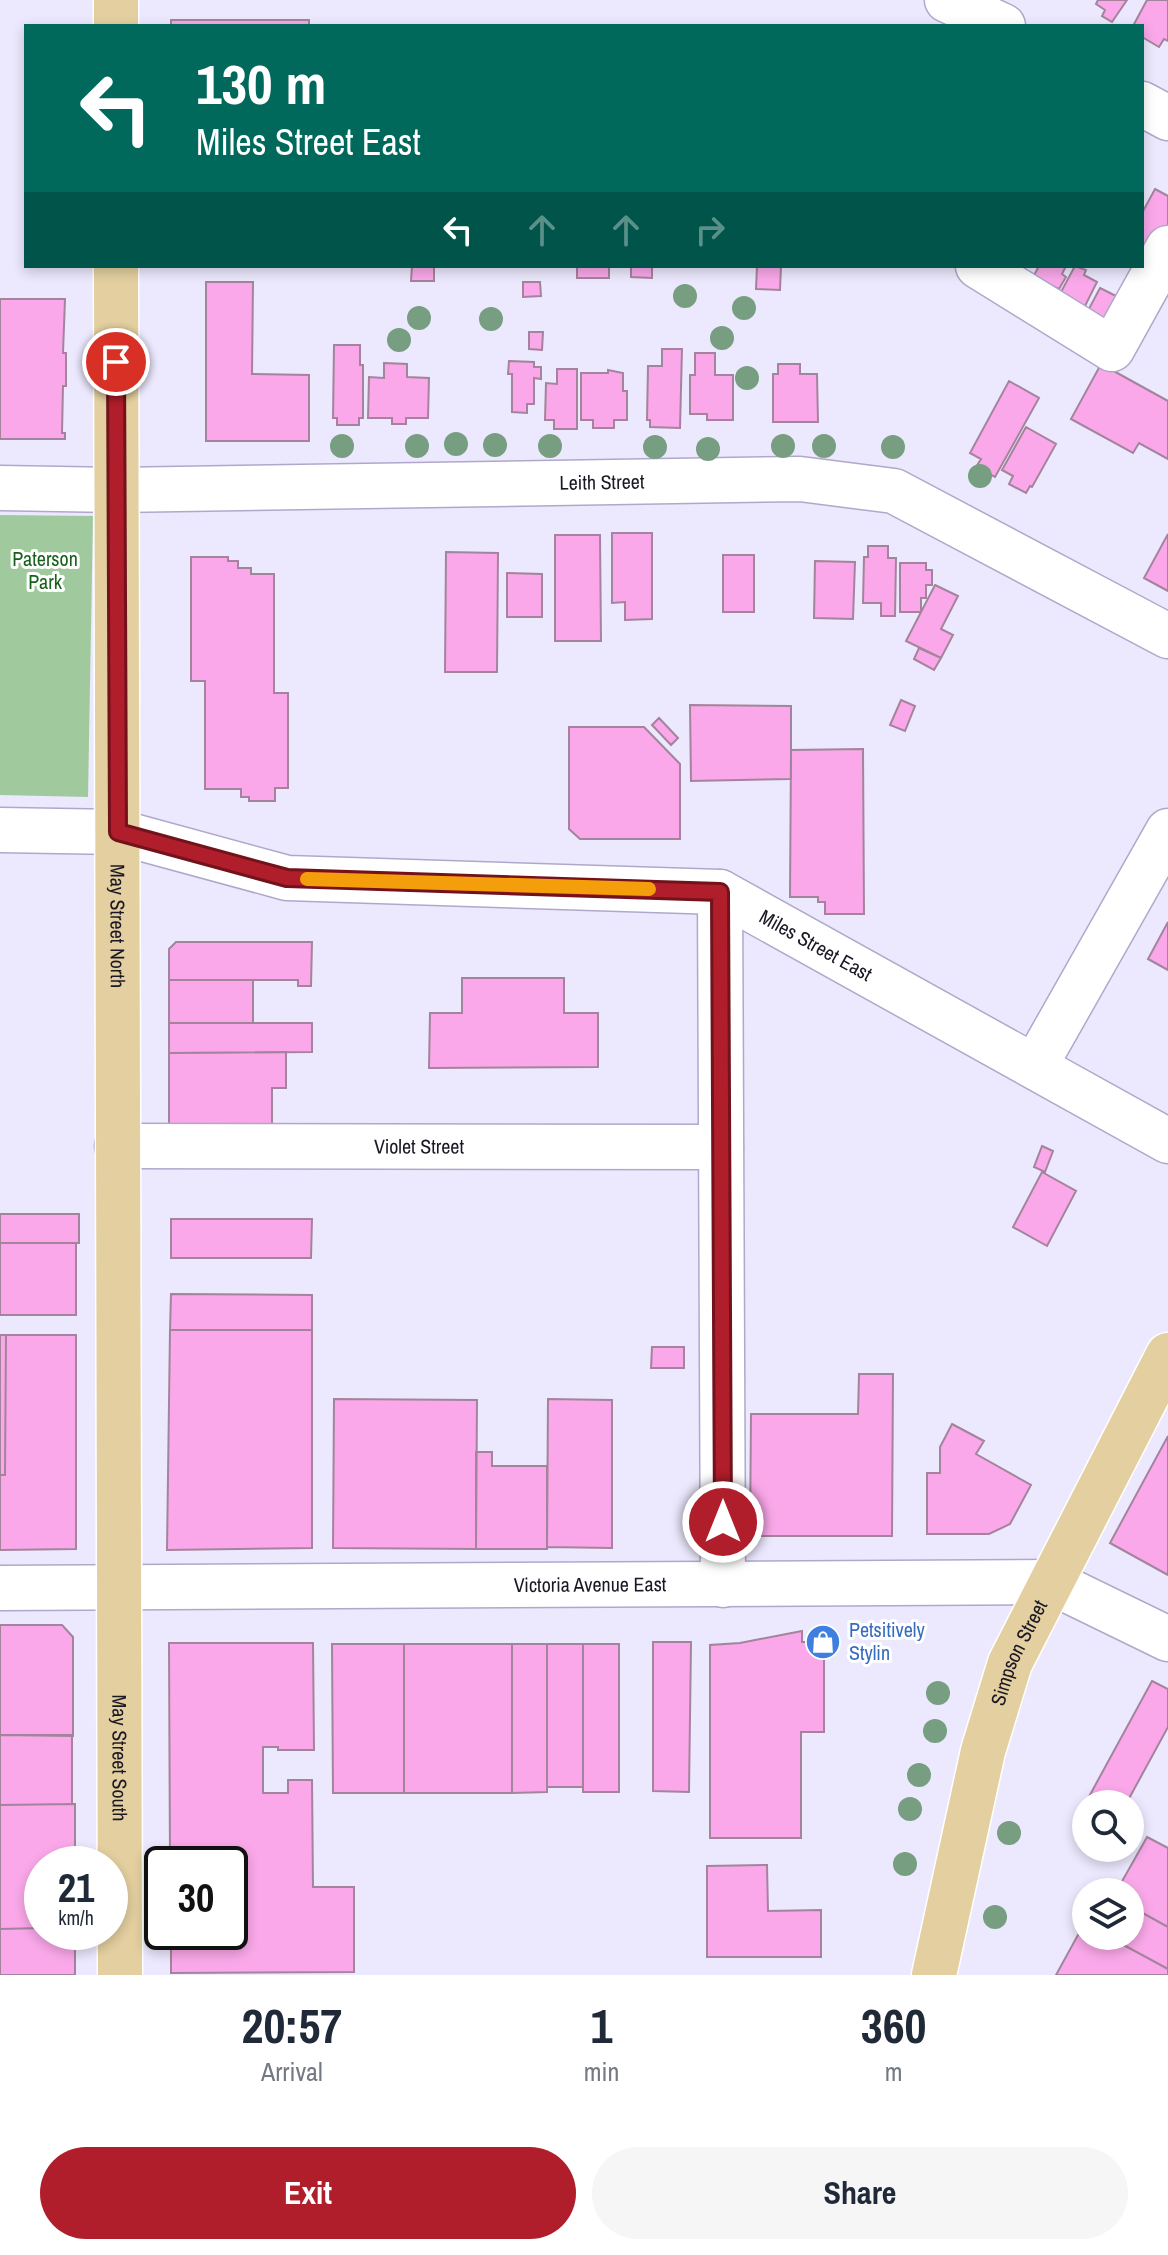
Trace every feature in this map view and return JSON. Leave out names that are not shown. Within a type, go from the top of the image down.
[{"type":"main road","points":[[116,0],[116,24]]},
{"type":"main road","name":"May Street North","points":[[116,268],[118,1587]]},
{"type":"main road","name":"Simpson Street","points":[[934,1975],[983,1751],[1010,1663],[1168,1355]]},
{"type":"main road","name":"May Street South","points":[[118,1587],[120,1975]]},
{"type":"street","points":[[947,0],[995,18]]},
{"type":"street","points":[[1144,105],[1168,118]]},
{"type":"street","points":[[981,268],[1112,349],[1168,248]]},
{"type":"street","name":"Leith Street","points":[[0,488],[116,490],[800,479],[894,491],[1168,636]]},
{"type":"street","name":"Miles Street East","points":[[0,830],[118,832],[287,878],[720,892],[1168,1141]]},
{"type":"street","points":[[1035,1066],[1168,831]]},
{"type":"street","points":[[720,892],[723,1585]]},
{"type":"street","name":"Violet Street","points":[[117,1146],[721,1147]]},
{"type":"street","name":"Victoria Avenue East","points":[[0,1588],[1051,1582],[1168,1639]]},
{"type":"green space","name":"Paterson Park","points":[[0,515],[93,516],[88,797],[0,795]]},
{"type":"building","points":[[1098,0],[1127,0],[1112,22],[1102,16],[1105,10],[1096,4]]},
{"type":"building","points":[[1147,0],[1168,0],[1168,41],[1164,39],[1159,47],[1144,38],[1144,24],[1134,24]]},
{"type":"building","points":[[171,20],[309,20],[309,24],[171,24]]},
{"type":"building","points":[[1155,189],[1168,196],[1168,233],[1144,263],[1144,209]]},
{"type":"building","points":[[412,268],[434,268],[434,281],[411,281]]},
{"type":"building","points":[[577,268],[609,268],[609,278],[577,278]]},
{"type":"building","points":[[631,268],[652,268],[652,278],[631,277]]},
{"type":"building","points":[[757,268],[781,268],[780,290],[756,289]]},
{"type":"building","points":[[1038,268],[1065,268],[1062,274],[1066,277],[1059,289],[1033,277]]},
{"type":"building","points":[[1074,268],[1086,270],[1084,275],[1097,282],[1080,316],[1055,303]]},
{"type":"building","points":[[206,282],[253,282],[252,374],[309,375],[309,441],[206,441]]},
{"type":"building","points":[[523,282],[540,282],[541,296],[523,297]]},
{"type":"building","points":[[1100,288],[1118,297],[1100,330],[1083,320]]},
{"type":"building","points":[[0,299],[65,299],[63,353],[66,353],[66,386],[63,386],[62,433],[65,433],[65,439],[0,439]]},
{"type":"building","points":[[529,332],[543,332],[542,350],[529,349]]},
{"type":"building","points":[[334,345],[360,345],[363,418],[359,418],[359,425],[337,425],[337,418],[333,418]]},
{"type":"building","points":[[662,349],[682,349],[680,428],[650,427],[650,420],[647,420],[648,366],[662,366]]},
{"type":"building","points":[[695,353],[715,353],[715,375],[733,375],[733,420],[707,420],[707,414],[690,414],[690,375],[695,375]]},
{"type":"building","points":[[509,361],[534,362],[534,367],[541,367],[541,379],[534,378],[534,404],[527,404],[527,413],[512,412]]},
{"type":"building","points":[[384,363],[407,364],[407,377],[429,378],[428,418],[406,418],[406,424],[392,424],[392,418],[368,418],[369,377],[384,378]]},
{"type":"building","points":[[778,364],[800,364],[800,374],[817,374],[818,422],[773,422],[773,374],[778,374]]},
{"type":"building","points":[[1101,364],[1168,401],[1168,459],[1139,443],[1133,453],[1071,419]]},
{"type":"building","points":[[557,369],[577,369],[577,429],[554,429],[554,420],[545,420],[546,383],[557,384]]},
{"type":"building","points":[[608,370],[623,373],[623,391],[627,391],[627,420],[614,420],[614,428],[593,428],[593,420],[581,420],[581,373],[608,373]]},
{"type":"building","points":[[1009,381],[1039,398],[995,477],[976,467],[981,459],[970,453]]},
{"type":"building","points":[[1026,427],[1056,444],[1026,493],[1009,484],[1013,476],[1002,470]]},
{"type":"building","points":[[612,533],[652,533],[652,619],[625,620],[625,602],[612,603]]},
{"type":"building","points":[[1168,534],[1168,591],[1144,578]]},
{"type":"building","points":[[555,535],[600,535],[601,641],[555,641]]},
{"type":"building","points":[[868,546],[888,546],[888,558],[896,558],[895,616],[881,616],[881,603],[863,603],[864,557],[868,557]]},
{"type":"building","points":[[446,552],[498,553],[497,672],[445,672]]},
{"type":"building","points":[[723,555],[754,555],[754,612],[723,612]]},
{"type":"building","points":[[191,557],[228,557],[228,561],[238,561],[238,568],[251,568],[251,574],[274,574],[274,693],[288,693],[288,788],[275,788],[275,801],[249,801],[249,797],[241,797],[241,789],[205,789],[205,681],[191,681]]},
{"type":"building","points":[[815,561],[855,562],[853,619],[814,618]]},
{"type":"building","points":[[900,563],[926,563],[926,570],[932,570],[932,585],[926,585],[926,598],[921,598],[921,612],[900,612]]},
{"type":"building","points":[[507,573],[542,574],[542,617],[507,617]]},
{"type":"building","points":[[935,585],[958,596],[941,629],[953,635],[941,658],[906,641]]},
{"type":"building","points":[[919,648],[941,658],[934,670],[914,659]]},
{"type":"building","points":[[901,700],[915,706],[905,731],[890,725]]},
{"type":"building","points":[[690,705],[791,706],[791,779],[691,781]]},
{"type":"building","points":[[659,718],[678,738],[671,745],[652,725]]},
{"type":"building","points":[[569,727],[644,727],[680,764],[680,839],[580,839],[569,829]]},
{"type":"building","points":[[863,749],[864,914],[825,914],[825,902],[818,902],[818,897],[790,897],[791,750]]},
{"type":"building","points":[[1168,922],[1168,970],[1148,959]]},
{"type":"building","points":[[176,942],[312,942],[311,986],[298,986],[298,980],[169,980],[169,949]]},
{"type":"building","points":[[462,978],[564,978],[564,1013],[598,1013],[598,1067],[429,1068],[430,1013],[462,1013]]},
{"type":"building","points":[[169,980],[253,980],[253,1023],[169,1023]]},
{"type":"building","points":[[169,1023],[312,1023],[312,1052],[169,1053]]},
{"type":"building","points":[[286,1052],[286,1088],[272,1088],[272,1125],[169,1125],[169,1053]]},
{"type":"building","points":[[1042,1146],[1053,1151],[1045,1172],[1034,1167]]},
{"type":"building","points":[[1042,1172],[1076,1191],[1047,1246],[1013,1227]]},
{"type":"building","points":[[0,1214],[79,1214],[79,1243],[0,1243]]},
{"type":"building","points":[[171,1219],[312,1219],[311,1258],[171,1258]]},
{"type":"building","points":[[0,1243],[76,1243],[76,1315],[0,1315]]},
{"type":"building","points":[[171,1294],[312,1295],[312,1330],[170,1330]]},
{"type":"building","points":[[170,1330],[312,1330],[312,1548],[167,1550]]},
{"type":"building","points":[[0,1335],[6,1335],[5,1475],[0,1475]]},
{"type":"building","points":[[6,1335],[76,1335],[76,1549],[0,1550],[0,1475],[5,1475]]},
{"type":"building","points":[[652,1347],[684,1347],[684,1368],[651,1368]]},
{"type":"building","points":[[859,1374],[893,1374],[892,1536],[750,1536],[751,1414],[858,1414]]},
{"type":"building","points":[[334,1399],[477,1400],[476,1549],[333,1548]]},
{"type":"building","points":[[548,1399],[612,1400],[612,1548],[547,1547]]},
{"type":"building","points":[[952,1424],[984,1441],[976,1454],[1031,1485],[1010,1524],[989,1534],[927,1534],[927,1473],[940,1473],[940,1447]]},
{"type":"building","points":[[1168,1436],[1168,1575],[1110,1543]]},
{"type":"building","points":[[476,1452],[492,1452],[492,1466],[547,1466],[547,1549],[476,1549]]},
{"type":"building","points":[[0,1625],[62,1625],[73,1637],[73,1736],[0,1735]]},
{"type":"building","points":[[802,1631],[802,1642],[824,1642],[824,1732],[801,1732],[801,1838],[710,1838],[710,1645],[740,1643]]},
{"type":"building","points":[[653,1642],[691,1642],[689,1792],[653,1791]]},
{"type":"building","points":[[169,1643],[313,1643],[314,1750],[263,1747],[263,1793],[288,1793],[288,1780],[312,1780],[313,1887],[354,1887],[354,1972],[171,1973],[171,1950],[248,1950],[248,1846],[170,1846]]},
{"type":"building","points":[[332,1644],[404,1644],[404,1793],[333,1793]]},
{"type":"building","points":[[404,1644],[512,1644],[512,1793],[404,1793]]},
{"type":"building","points":[[512,1644],[547,1644],[547,1792],[512,1793]]},
{"type":"building","points":[[547,1644],[583,1644],[583,1787],[547,1787]]},
{"type":"building","points":[[583,1644],[619,1644],[619,1792],[583,1792]]},
{"type":"building","points":[[1152,1681],[1168,1689],[1168,1727],[1134,1790],[1093,1790]]},
{"type":"building","points":[[0,1735],[72,1735],[72,1804],[0,1805]]},
{"type":"building","points":[[75,1804],[75,1846],[24,1846],[24,1928],[0,1929],[0,1805]]},
{"type":"building","points":[[1147,1837],[1168,1848],[1168,1927],[1144,1914],[1144,1878],[1124,1878],[1133,1862],[1144,1862]]},
{"type":"building","points":[[767,1865],[768,1911],[821,1910],[821,1957],[707,1957],[707,1866]]},
{"type":"building","points":[[1144,1914],[1168,1927],[1168,1969],[1133,1950],[1144,1950]]},
{"type":"building","points":[[24,1928],[24,1950],[75,1950],[75,1975],[0,1975],[0,1929]]},
{"type":"building","points":[[1072,1946],[1072,1950],[1133,1950],[1168,1969],[1168,1975],[1056,1975]]},
{"type":"slow traffic","points":[[307,879],[649,889]]},
{"type":"place","name":"Petsitively Stylin","points":[[823,1642]]},
{"type":"route","points":[[116,362],[118,832],[287,878],[720,892],[723,1522]]}]
